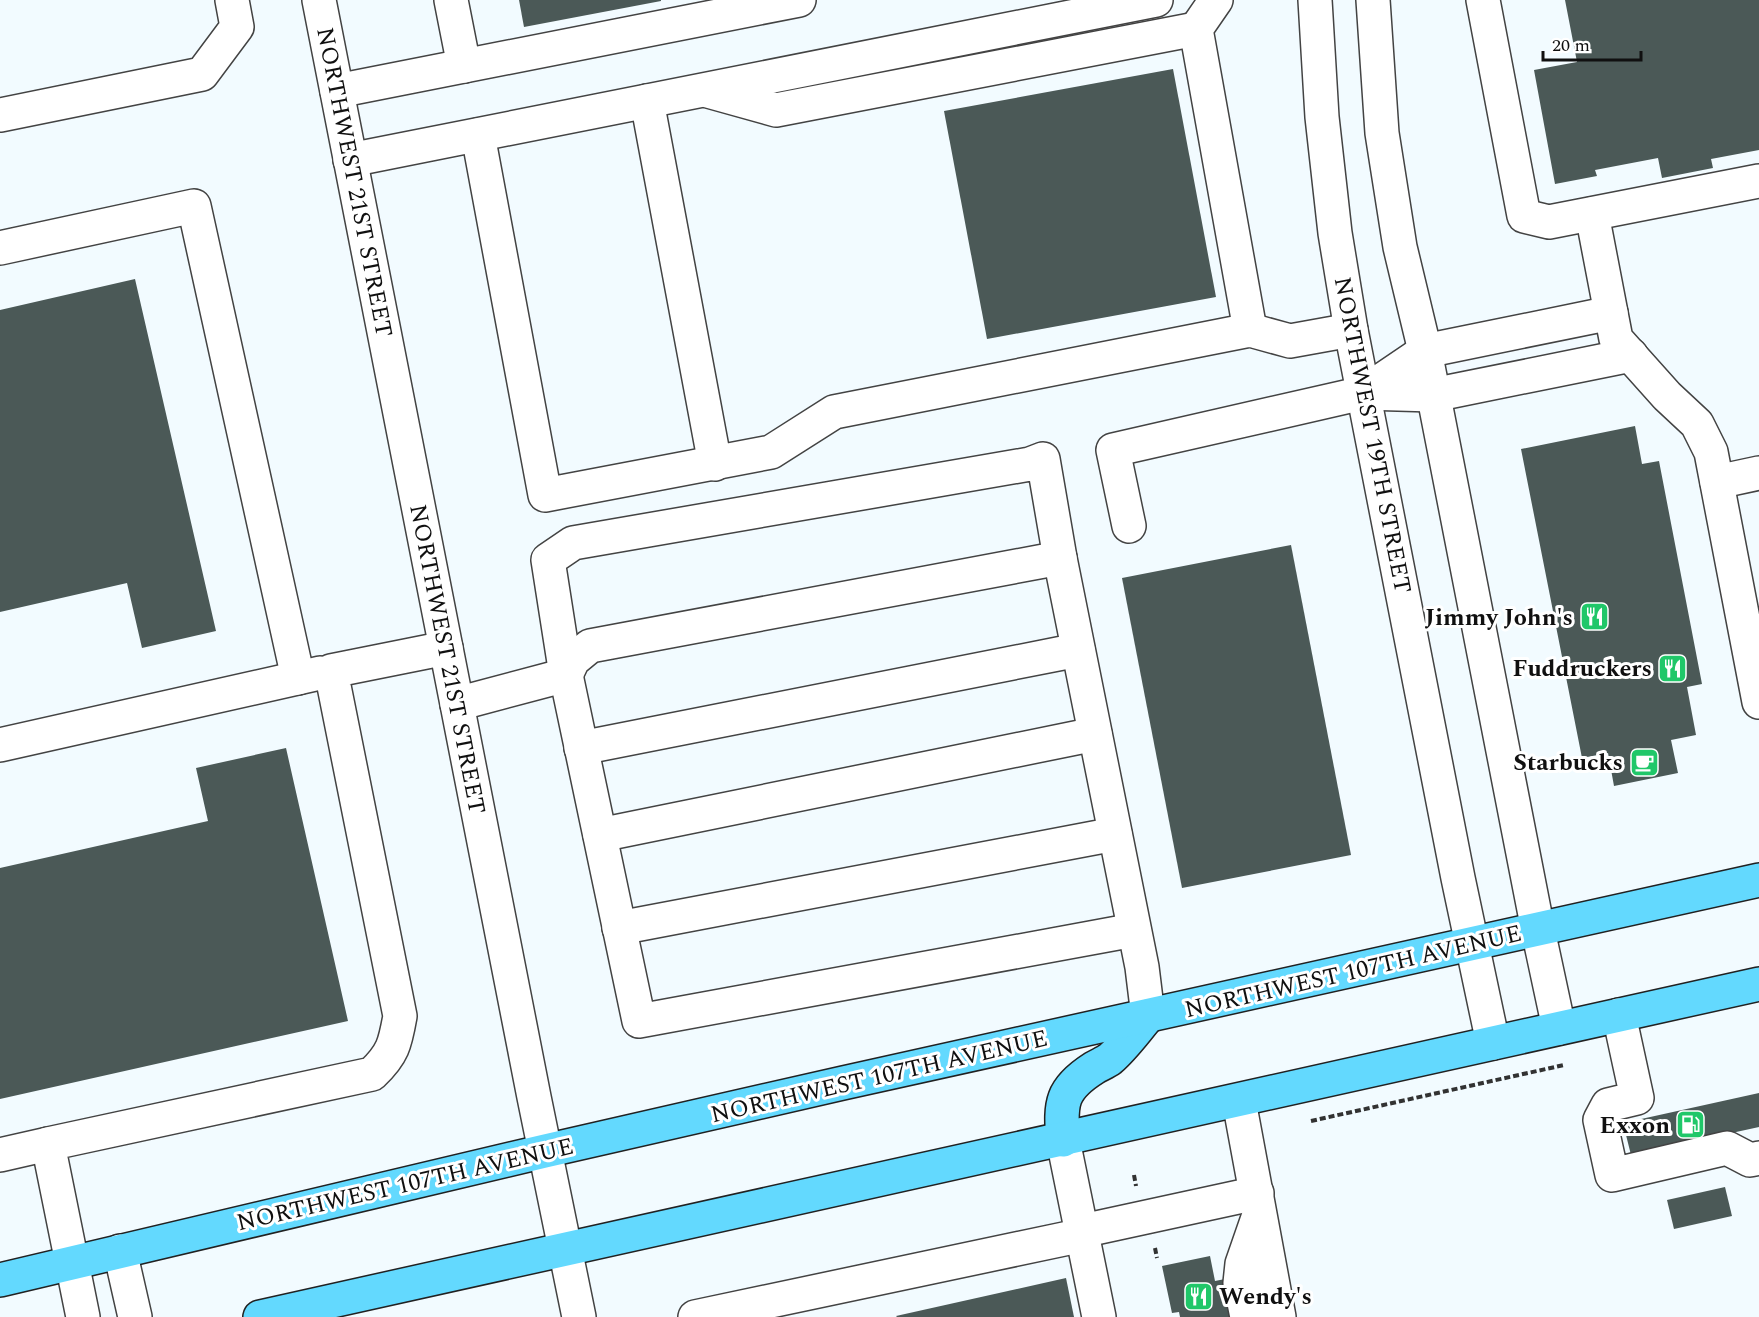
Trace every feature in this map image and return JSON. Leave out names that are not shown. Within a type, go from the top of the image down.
[{"type":"main road","name":"NORTHWEST 107TH AVENUE","points":[[0,1280],[545,1151],[1759,880]]},
{"type":"main road","points":[[260,1317],[1759,984]]},
{"type":"main road","points":[[1063,1140],[1060,1112],[1064,1098],[1071,1087],[1094,1068],[1110,1059],[1148,1016]]},
{"type":"street","points":[[0,115],[201,74],[237,27],[232,0]]},
{"type":"street","name":"NORTHWEST 21ST STREET","points":[[319,0],[579,1317]]},
{"type":"street","points":[[451,0],[464,66]]},
{"type":"street","points":[[337,91],[799,0]]},
{"type":"street","points":[[350,160],[1156,0]]},
{"type":"street","points":[[704,90],[776,110],[1196,29],[1216,0]]},
{"type":"street","name":"NORTHWEST 19TH STREET","points":[[1315,0],[1323,128],[1335,233],[1363,393],[1493,1043]]},
{"type":"street","points":[[1373,0],[1382,134],[1400,247],[1425,351],[1559,1028]]},
{"type":"street","points":[[1483,0],[1524,216],[1549,222],[1759,181]]},
{"type":"street","points":[[1196,29],[1250,330]]},
{"type":"street","points":[[647,101],[715,464]]},
{"type":"street","points":[[478,135],[544,495],[771,452],[834,412],[1250,330],[1290,340],[1352,330]]},
{"type":"street","points":[[0,248],[194,206],[298,678]]},
{"type":"street","points":[[1592,214],[1616,339],[1667,396],[1697,424],[1711,452],[1717,482],[1746,567],[1759,702]]},
{"type":"street","points":[[1363,393],[1425,351],[1611,313]]},
{"type":"street","points":[[1130,526],[1113,450],[1363,393],[1433,395],[1631,355]]},
{"type":"street","points":[[1134,930],[639,1021],[566,675],[548,560],[573,543],[1030,464],[1043,459],[1060,558],[1134,930],[1148,1016]]},
{"type":"street","points":[[1717,482],[1759,474]]},
{"type":"street","points":[[566,675],[573,660],[590,646],[1060,558]]},
{"type":"street","points":[[0,745],[298,678],[446,648]]},
{"type":"street","points":[[581,748],[1078,650]]},
{"type":"street","points":[[0,1155],[372,1074],[387,1060],[396,1041],[400,1016],[331,671]]},
{"type":"street","points":[[457,704],[566,675]]},
{"type":"street","points":[[600,835],[1095,734]]},
{"type":"street","points":[[619,928],[1115,834]]},
{"type":"street","points":[[1619,1015],[1637,1098],[1608,1105],[1600,1120],[1612,1175],[1727,1148],[1750,1160],[1759,1158]]},
{"type":"street","points":[[1239,1101],[1279,1317]]},
{"type":"street","points":[[1063,1140],[1099,1317]]},
{"type":"street","points":[[48,1144],[83,1317]]},
{"type":"street","points":[[695,1317],[769,1309],[1082,1233],[1258,1203]]},
{"type":"street","points":[[1247,1317],[1240,1283],[1242,1264],[1258,1203]]},
{"type":"street","points":[[120,1251],[135,1317]]},
{"type":"path","points":[[1311,1121],[1564,1065]]},
{"type":"building","points":[[519,0],[661,0],[661,1],[524,27]]},
{"type":"building","points":[[1565,0],[1759,0],[1759,150],[1711,159],[1713,168],[1662,178],[1658,158],[1595,170],[1597,176],[1555,184],[1534,70],[1577,62]]},
{"type":"building","points":[[1173,69],[1216,297],[987,339],[944,111]]},
{"type":"building","points":[[135,279],[216,631],[142,648],[127,583],[0,612],[0,310]]},
{"type":"building","points":[[1635,426],[1642,464],[1659,461],[1702,684],[1687,687],[1696,735],[1671,740],[1678,773],[1614,786],[1608,753],[1582,758],[1521,449]]},
{"type":"building","points":[[1291,545],[1351,855],[1182,888],[1122,578]]},
{"type":"building","points":[[286,748],[348,1021],[0,1099],[0,868],[208,821],[196,768]]},
{"type":"building","name":"Exxon","points":[[1759,1093],[1759,1127],[1631,1155],[1623,1123]]},
{"type":"building","points":[[1725,1187],[1732,1216],[1674,1229],[1667,1200]]},
{"type":"building","name":"Wendy's","points":[[1210,1256],[1215,1281],[1225,1279],[1233,1317],[1180,1317],[1179,1312],[1172,1313],[1162,1266]]},
{"type":"building","points":[[1066,1278],[1074,1317],[896,1316]]},
{"type":"place","name":"Jimmy John's","points":[[1594,617]]},
{"type":"place","name":"Fuddruckers","points":[[1673,668]]},
{"type":"place","name":"Starbucks","points":[[1644,762]]},
{"type":"place","name":"Exxon","points":[[1691,1125]]},
{"type":"place","name":"Wendy's","points":[[1198,1296]]}]
